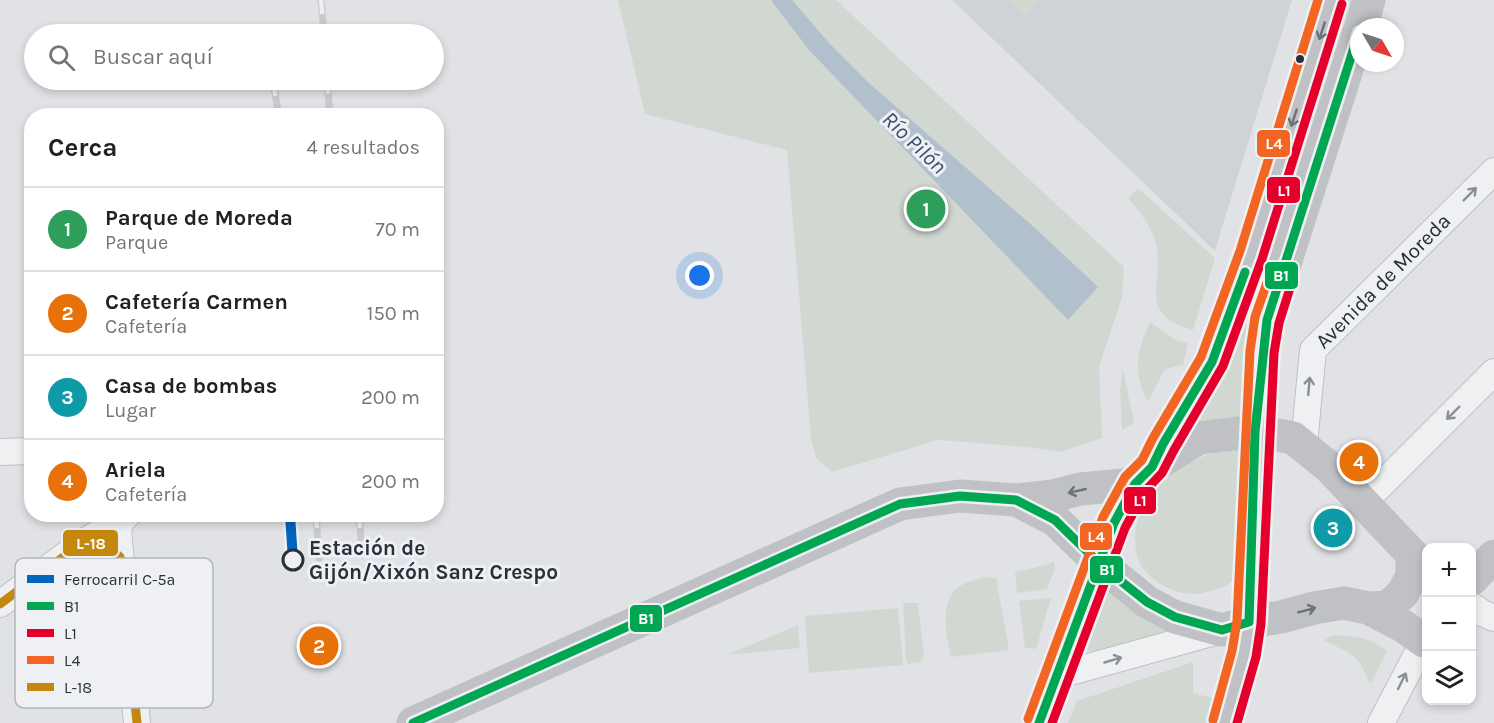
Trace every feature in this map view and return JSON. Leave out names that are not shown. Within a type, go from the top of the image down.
[{"type":"main road","points":[[1039,723],[1114,523],[1212,362],[1251,255],[1331,0]]},
{"type":"main road","points":[[1364,18],[1369,0]]},
{"type":"main road","points":[[1225,723],[1238,675],[1236,626],[1267,320],[1350,60]]},
{"type":"main road","points":[[413,723],[900,504],[960,496],[1016,500],[1053,496],[1144,476],[1199,438],[1257,431],[1293,438],[1304,444],[1329,466],[1419,562],[1403,593],[1388,607],[1368,608],[1344,603],[1236,626],[1175,617],[1147,602],[1098,562],[1055,520],[1016,500]]},
{"type":"main road","points":[[1476,575],[1494,556]]},
{"type":"main road","points":[[1368,608],[1422,637]]},
{"type":"street","name":"Avenida de Moreda","points":[[1304,444],[1313,350],[1494,171]]},
{"type":"street","points":[[1364,502],[1494,372]]},
{"type":"street","points":[[0,452],[24,451]]},
{"type":"street","points":[[62,558],[113,522]]},
{"type":"street","points":[[117,522],[120,557]]},
{"type":"street","points":[[82,543],[96,541],[108,544],[120,557]]},
{"type":"street","points":[[0,604],[15,593]]},
{"type":"street","points":[[1476,609],[1494,618]]},
{"type":"street","points":[[1056,676],[1236,626]]},
{"type":"street","points":[[1381,723],[1422,645]]},
{"type":"street","points":[[135,708],[136,723]]},
{"type":"shaded area","points":[[618,0],[836,0],[1124,267],[1122,297],[1099,366],[1102,438],[1060,452],[938,440],[832,472],[816,458],[811,438],[787,150],[645,114]]},
{"type":"shaded area","points":[[952,0],[1292,0],[1215,250],[1214,250]]},
{"type":"shaded area","points":[[1007,0],[1041,0],[1025,17]]},
{"type":"shaded area","points":[[1342,0],[1359,0],[1354,18],[1350,18],[1350,32],[1242,419],[1183,437]]},
{"type":"shaded area","points":[[1138,188],[1215,258],[1193,330],[1163,315],[1158,305],[1156,294],[1158,255],[1155,240],[1140,212],[1128,198]]},
{"type":"shaded area","points":[[1150,322],[1176,340],[1188,343],[1183,365],[1165,369],[1148,402],[1140,381],[1138,362],[1139,352]]},
{"type":"shaded area","points":[[1123,369],[1134,423],[1122,430],[1120,389]]},
{"type":"shaded area","points":[[1242,446],[1237,574],[1228,585],[1197,594],[1187,594],[1167,588],[1149,575],[1136,553],[1137,521],[1145,498],[1165,479],[1185,465],[1207,455]]},
{"type":"shaded area","points":[[1054,561],[1055,569],[1047,589],[1017,593],[1015,572]]},
{"type":"shaded area","points":[[984,577],[996,578],[1009,650],[951,657],[946,623],[950,598],[960,586]]},
{"type":"shaded area","points":[[1106,588],[1181,629],[1094,652],[1088,650],[1084,642],[1087,628],[1101,593]]},
{"type":"shaded area","points":[[1051,598],[1036,649],[1025,648],[1019,601]]},
{"type":"shaded area","points":[[903,603],[918,603],[924,655],[921,662],[908,664],[906,659]]},
{"type":"shaded area","points":[[898,608],[903,665],[809,673],[805,616]]},
{"type":"shaded area","points":[[798,625],[800,648],[727,655]]},
{"type":"shaded area","points":[[1332,636],[1361,638],[1387,651],[1371,683],[1361,664],[1355,658],[1324,640]]},
{"type":"shaded area","points":[[1193,662],[1193,693],[1213,698],[1205,723],[1068,723],[1077,701]]},
{"type":"water","name":"Río Pilón","points":[[771,0],[792,0],[830,44],[870,84],[1035,228],[1098,287],[1068,320],[809,50]]},
{"type":"railway","points":[[321,0],[323,24]]},
{"type":"railway","points":[[274,90],[278,108]]},
{"type":"railway","points":[[328,90],[329,108]]},
{"type":"railway","points":[[317,522],[319,558]]},
{"type":"railway","points":[[360,522],[362,554]]},
{"type":"rail line","name":"C-5a","points":[[290,522],[293,560]]},
{"type":"transit line","name":"L4","points":[[1028,719],[1103,517],[1125,477],[1142,460],[1201,357],[1240,251],[1318,0]]},
{"type":"transit line","name":"L1","points":[[1052,723],[1125,528],[1145,491],[1162,473],[1223,366],[1262,259],[1342,4]]},
{"type":"transit line","name":"B1","points":[[413,723],[900,504],[960,496],[1016,500],[1055,520],[1122,582],[1147,602],[1175,617],[1222,630],[1249,622],[1255,432],[1267,320],[1350,60]]},
{"type":"transit line","name":"B1","points":[[1039,723],[1114,523],[1135,484],[1152,467],[1163,444],[1212,362],[1245,272]]},
{"type":"transit line","name":"L4","points":[[1213,720],[1232,651],[1237,621],[1250,351],[1255,317],[1269,277]]},
{"type":"transit line","name":"L1","points":[[1237,723],[1256,657],[1261,624],[1274,353],[1279,323],[1291,285]]},
{"type":"transit line","name":"L-18","points":[[62,558],[82,543],[103,543],[120,558]]},
{"type":"transit line","name":"L-18","points":[[0,604],[15,593]]},
{"type":"transit line","name":"L-18","points":[[135,708],[137,723]]},
{"type":"place","name":"Parque de Moreda","points":[[926,209]]},
{"type":"place","name":"Ariela","points":[[1359,462]]},
{"type":"place","name":"Casa de bombas","points":[[1333,528]]},
{"type":"place","name":"Estación de Gijón/Xixón Sanz Crespo","points":[[293,560]]},
{"type":"place","name":"Cafetería Carmen","points":[[319,646]]}]
